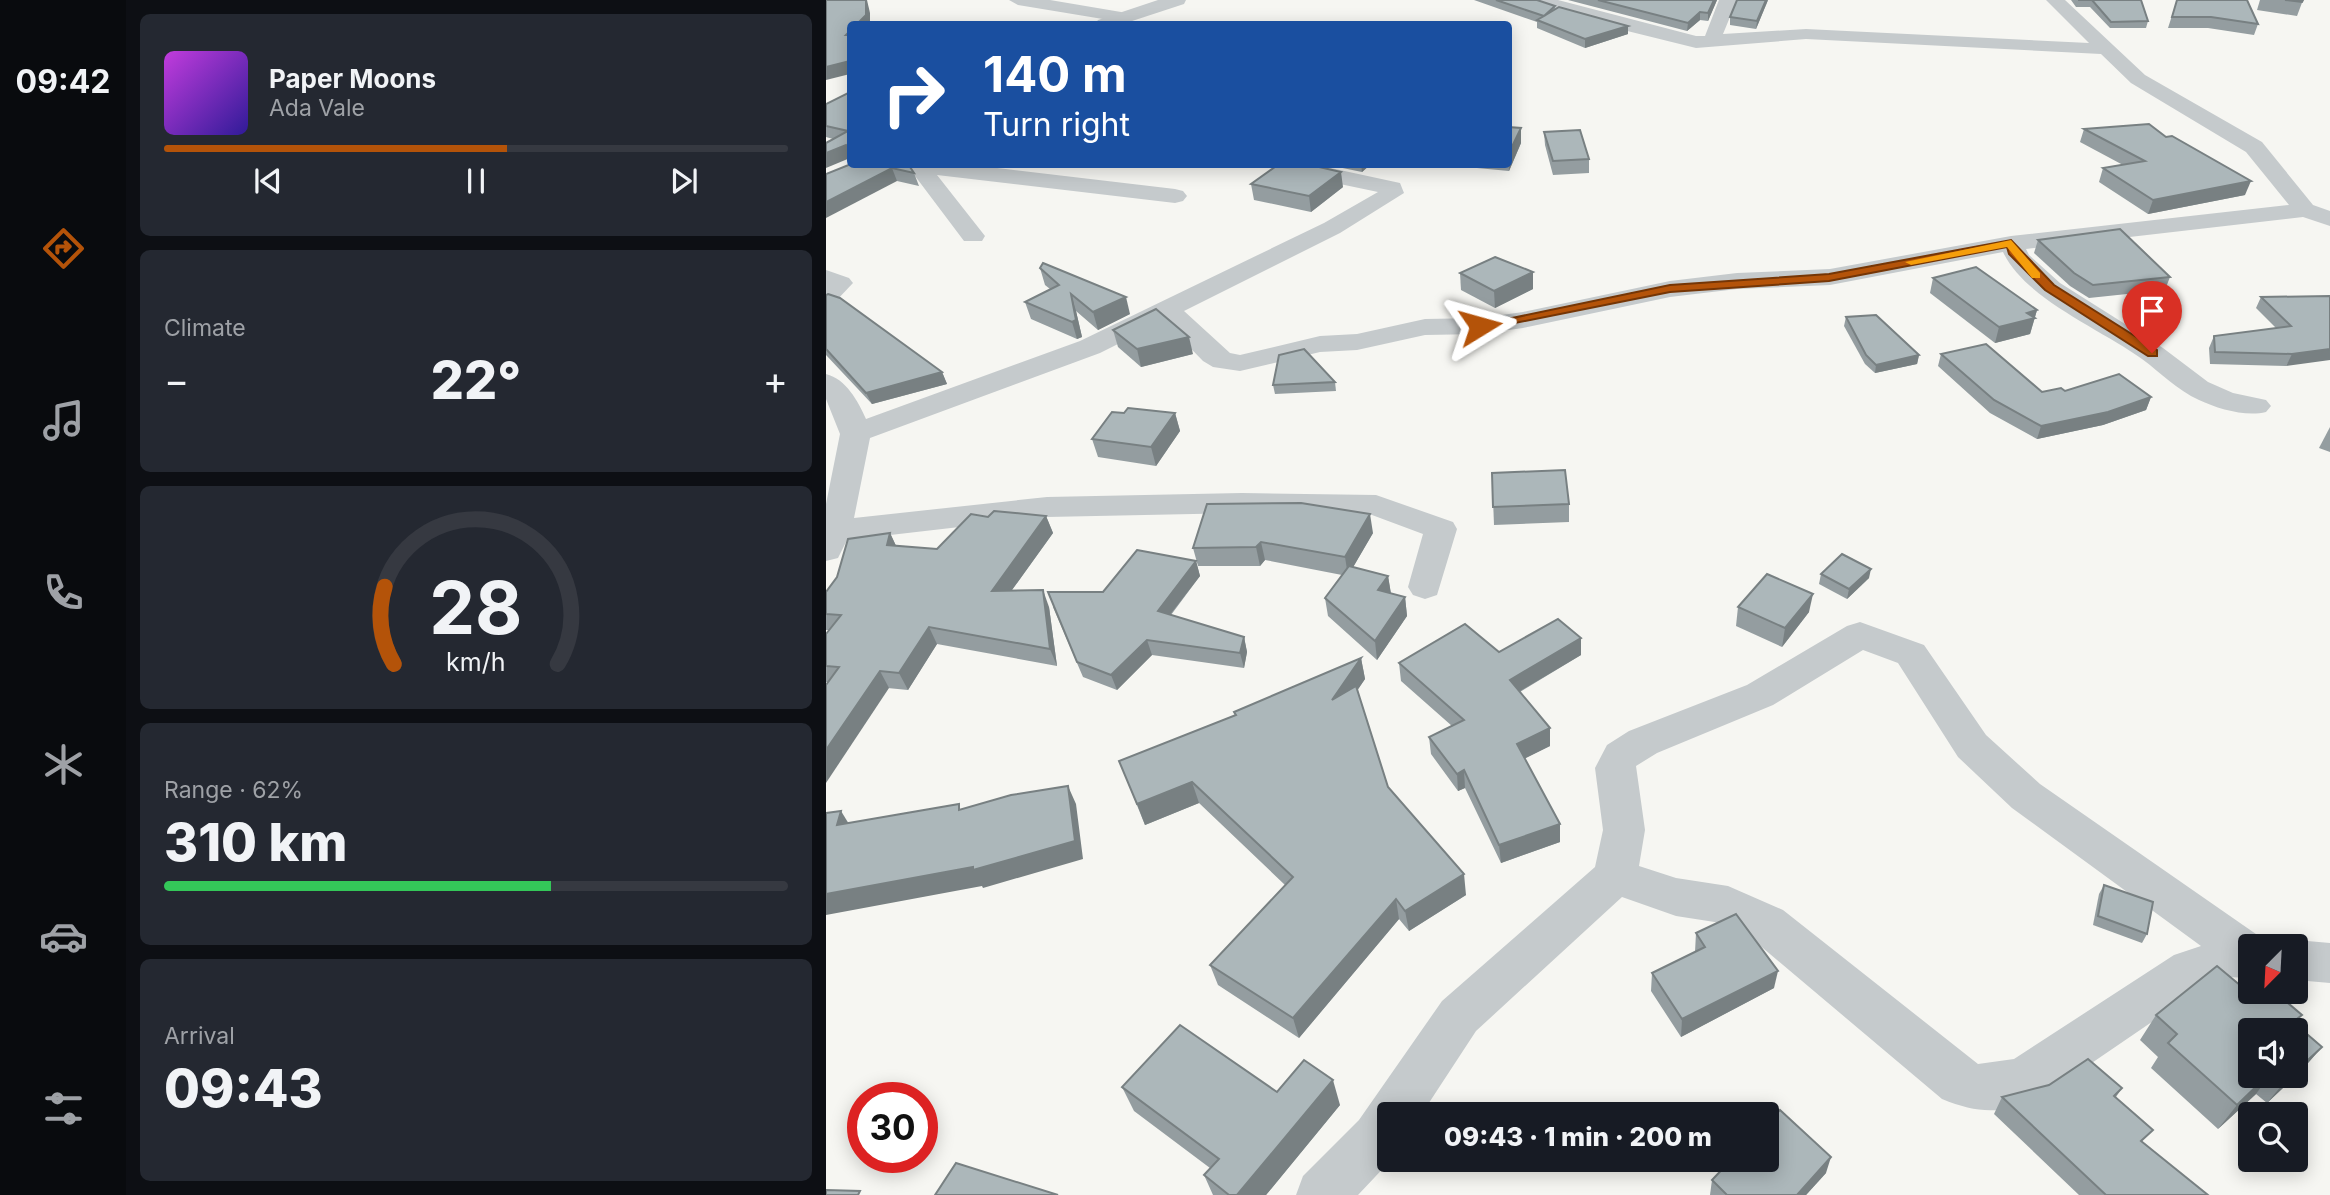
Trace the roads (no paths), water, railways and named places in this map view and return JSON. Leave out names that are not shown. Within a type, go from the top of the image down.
[{"type":"street","points":[[1018,0],[1113,21],[1166,2]]},
{"type":"street","points":[[1541,0],[1680,41],[1771,34],[1817,34],[2104,49]]},
{"type":"street","points":[[1712,40],[1728,0]]},
{"type":"street","points":[[2055,0],[2138,79],[2254,147],[2305,210]]},
{"type":"street","points":[[920,168],[973,236]]},
{"type":"street","points":[[943,168],[1175,196]]},
{"type":"street","points":[[855,433],[1090,347],[1332,228],[1393,193],[1392,188],[1297,168]]},
{"type":"street","points":[[1166,309],[1213,355],[1223,361],[1240,363],[1321,344],[1357,342],[1425,327],[1480,326],[1523,320],[1670,289],[1829,277],[2011,243],[2305,210],[2330,219]]},
{"type":"street","points":[[2011,243],[2013,252],[2049,288],[2152,353],[2187,382],[2207,393],[2256,406]]},
{"type":"street","points":[[826,278],[840,283],[826,296]]},
{"type":"street","points":[[826,383],[838,393],[855,433],[831,540],[1047,507],[1229,503],[1376,505],[1426,521],[1441,529],[1425,587]]},
{"type":"street","points":[[1401,1102],[1459,1016],[1615,876],[1624,830],[1615,768],[1621,756],[1643,742],[1760,695],[1860,635],[1887,642],[1911,654],[1972,746],[2026,796],[2238,947]]},
{"type":"street","points":[[1615,876],[1676,897],[1728,905],[1767,924],[1959,1082],[1978,1088],[2022,1082],[2190,970],[2227,957],[2238,957]]},
{"type":"street","points":[[2308,961],[2330,963]]},
{"type":"street","points":[[1322,1195],[1377,1138]]}]
